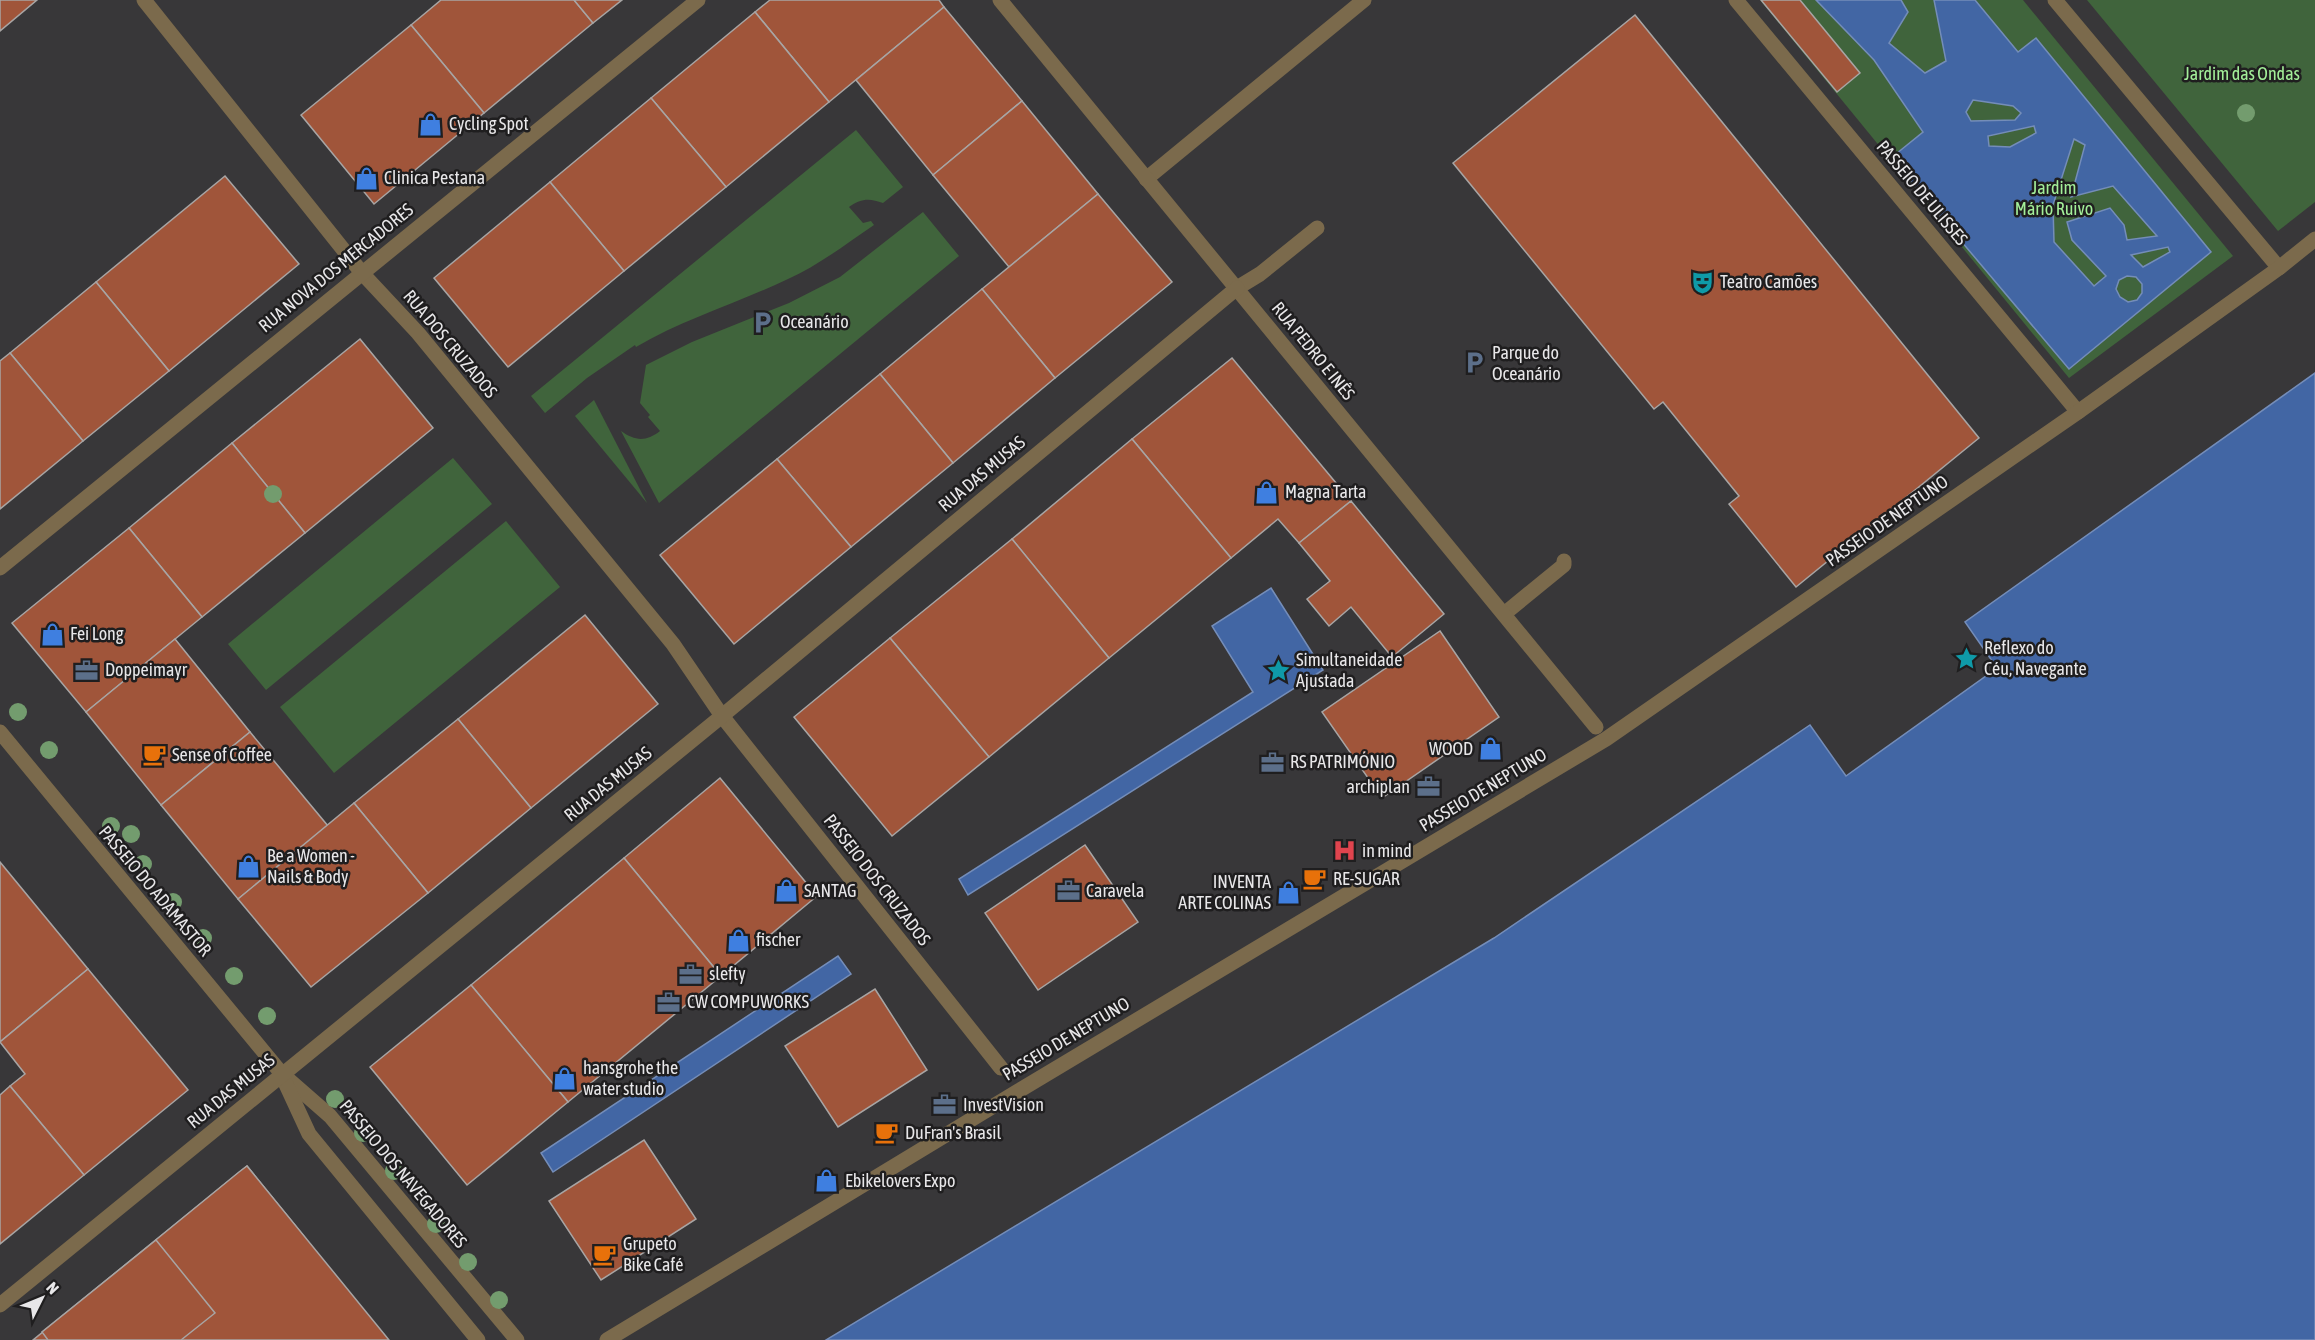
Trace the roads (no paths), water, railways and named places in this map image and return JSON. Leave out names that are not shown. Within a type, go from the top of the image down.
[{"type":"street","name":"RUA DOS CRUZADOS","points":[[144,0],[362,273],[418,333],[673,644],[722,716]]},
{"type":"street","name":"RUA NOVA DOS MERCADORES","points":[[0,568],[698,0]]},
{"type":"street","name":"RUA PEDRO E INÊS","points":[[1000,0],[1596,727]]},
{"type":"street","points":[[1146,179],[1364,0]]},
{"type":"street","name":"PASSEIO DE ULISSES","points":[[1736,0],[2078,412]]},
{"type":"street","points":[[2055,0],[2279,268]]},
{"type":"street","name":"RUA DAS MUSAS","points":[[0,1305],[722,716],[1237,288],[1260,274],[1317,228]]},
{"type":"street","name":"PASSEIO DE NEPTUNO","points":[[607,1340],[1606,739],[2078,412],[2279,268],[2315,239]]},
{"type":"street","points":[[1504,614],[1564,565],[1564,561]]},
{"type":"street","name":"PASSEIO DOS CRUZADOS","points":[[722,716],[1001,1068]]},
{"type":"street","name":"PASSEIO DO ADAMASTOR","points":[[0,732],[282,1074]]},
{"type":"street","points":[[282,1074],[309,1134],[478,1340]]},
{"type":"street","name":"PASSEIO DOS NAVEGADORES","points":[[282,1074],[330,1116],[517,1340]]},
{"type":"water","name":"Jardim Mário Ruivo","points":[[1816,0],[1901,0],[1908,12],[1889,43],[1925,73],[1946,61],[1934,0],[1975,0],[2018,52],[2036,38],[2211,252],[2069,369],[1891,158],[1923,132],[1874,60]],"holes":[[[1973,100],[2013,106],[2021,113],[2015,120],[1971,121],[1966,112]],[[2034,126],[2036,133],[2010,147],[1989,146],[1988,136]],[[2074,139],[2085,145],[2071,197],[2113,186],[2157,236],[2127,240],[2124,225],[2110,208],[2067,222],[2072,240],[2106,276],[2094,286],[2054,242],[2053,205]],[[2168,247],[2170,252],[2143,267],[2131,255]],[[2127,276],[2136,277],[2142,284],[2142,293],[2137,300],[2128,302],[2120,297],[2116,289],[2119,280]]]},
{"type":"water","points":[[2315,373],[2315,1340],[826,1340],[1494,938],[1810,725],[1846,776],[1997,668],[1965,622]]},
{"type":"water","points":[[1271,588],[1323,670],[968,895],[959,879],[1253,692],[1212,626]]},
{"type":"water","points":[[838,956],[851,974],[553,1172],[541,1153]]},
{"type":"place","name":"Cycling Spot","points":[[431,124]]},
{"type":"place","name":"Clinica Pestana","points":[[366,178]]},
{"type":"place","name":"Teatro Camões","points":[[1702,282]]},
{"type":"place","name":"Oceanário","points":[[762,322]]},
{"type":"place","name":"Parque do Oceanário","points":[[1474,363]]},
{"type":"place","name":"Magna Tarta","points":[[1267,492]]},
{"type":"place","name":"Fei Long","points":[[52,634]]},
{"type":"place","name":"Reflexo do Céu, Navegante","points":[[1966,658]]},
{"type":"place","name":"Doppeimayr","points":[[87,670]]},
{"type":"place","name":"Simultaneidade Ajustada","points":[[1278,670]]},
{"type":"place","name":"WOOD","points":[[1491,749]]},
{"type":"place","name":"Sense of Coffee","points":[[154,755]]},
{"type":"place","name":"RS PATRIMÓNIO","points":[[1272,762]]},
{"type":"place","name":"archiplan","points":[[1428,787]]},
{"type":"place","name":"in mind","points":[[1344,851]]},
{"type":"place","name":"Be a Women - Nails & Body","points":[[249,866]]},
{"type":"place","name":"RE-SUGAR","points":[[1315,879]]},
{"type":"place","name":"SANTAG","points":[[786,891]]},
{"type":"place","name":"Caravela","points":[[1068,891]]},
{"type":"place","name":"INVENTA ARTE COLINAS","points":[[1289,892]]},
{"type":"place","name":"fischer","points":[[738,940]]},
{"type":"place","name":"slefty","points":[[691,974]]},
{"type":"place","name":"CW COMPUWORKS","points":[[669,1002]]},
{"type":"place","name":"hansgrohe the water studio","points":[[565,1078]]},
{"type":"place","name":"InvestVision","points":[[945,1105]]},
{"type":"place","name":"DuFran's Brasil","points":[[887,1133]]},
{"type":"place","name":"Ebikelovers Expo","points":[[827,1181]]},
{"type":"place","name":"Grupeto Bike Café","points":[[605,1254]]},
{"type":"park label","name":"Jardim das Ondas","points":[[2242,74]]}]
